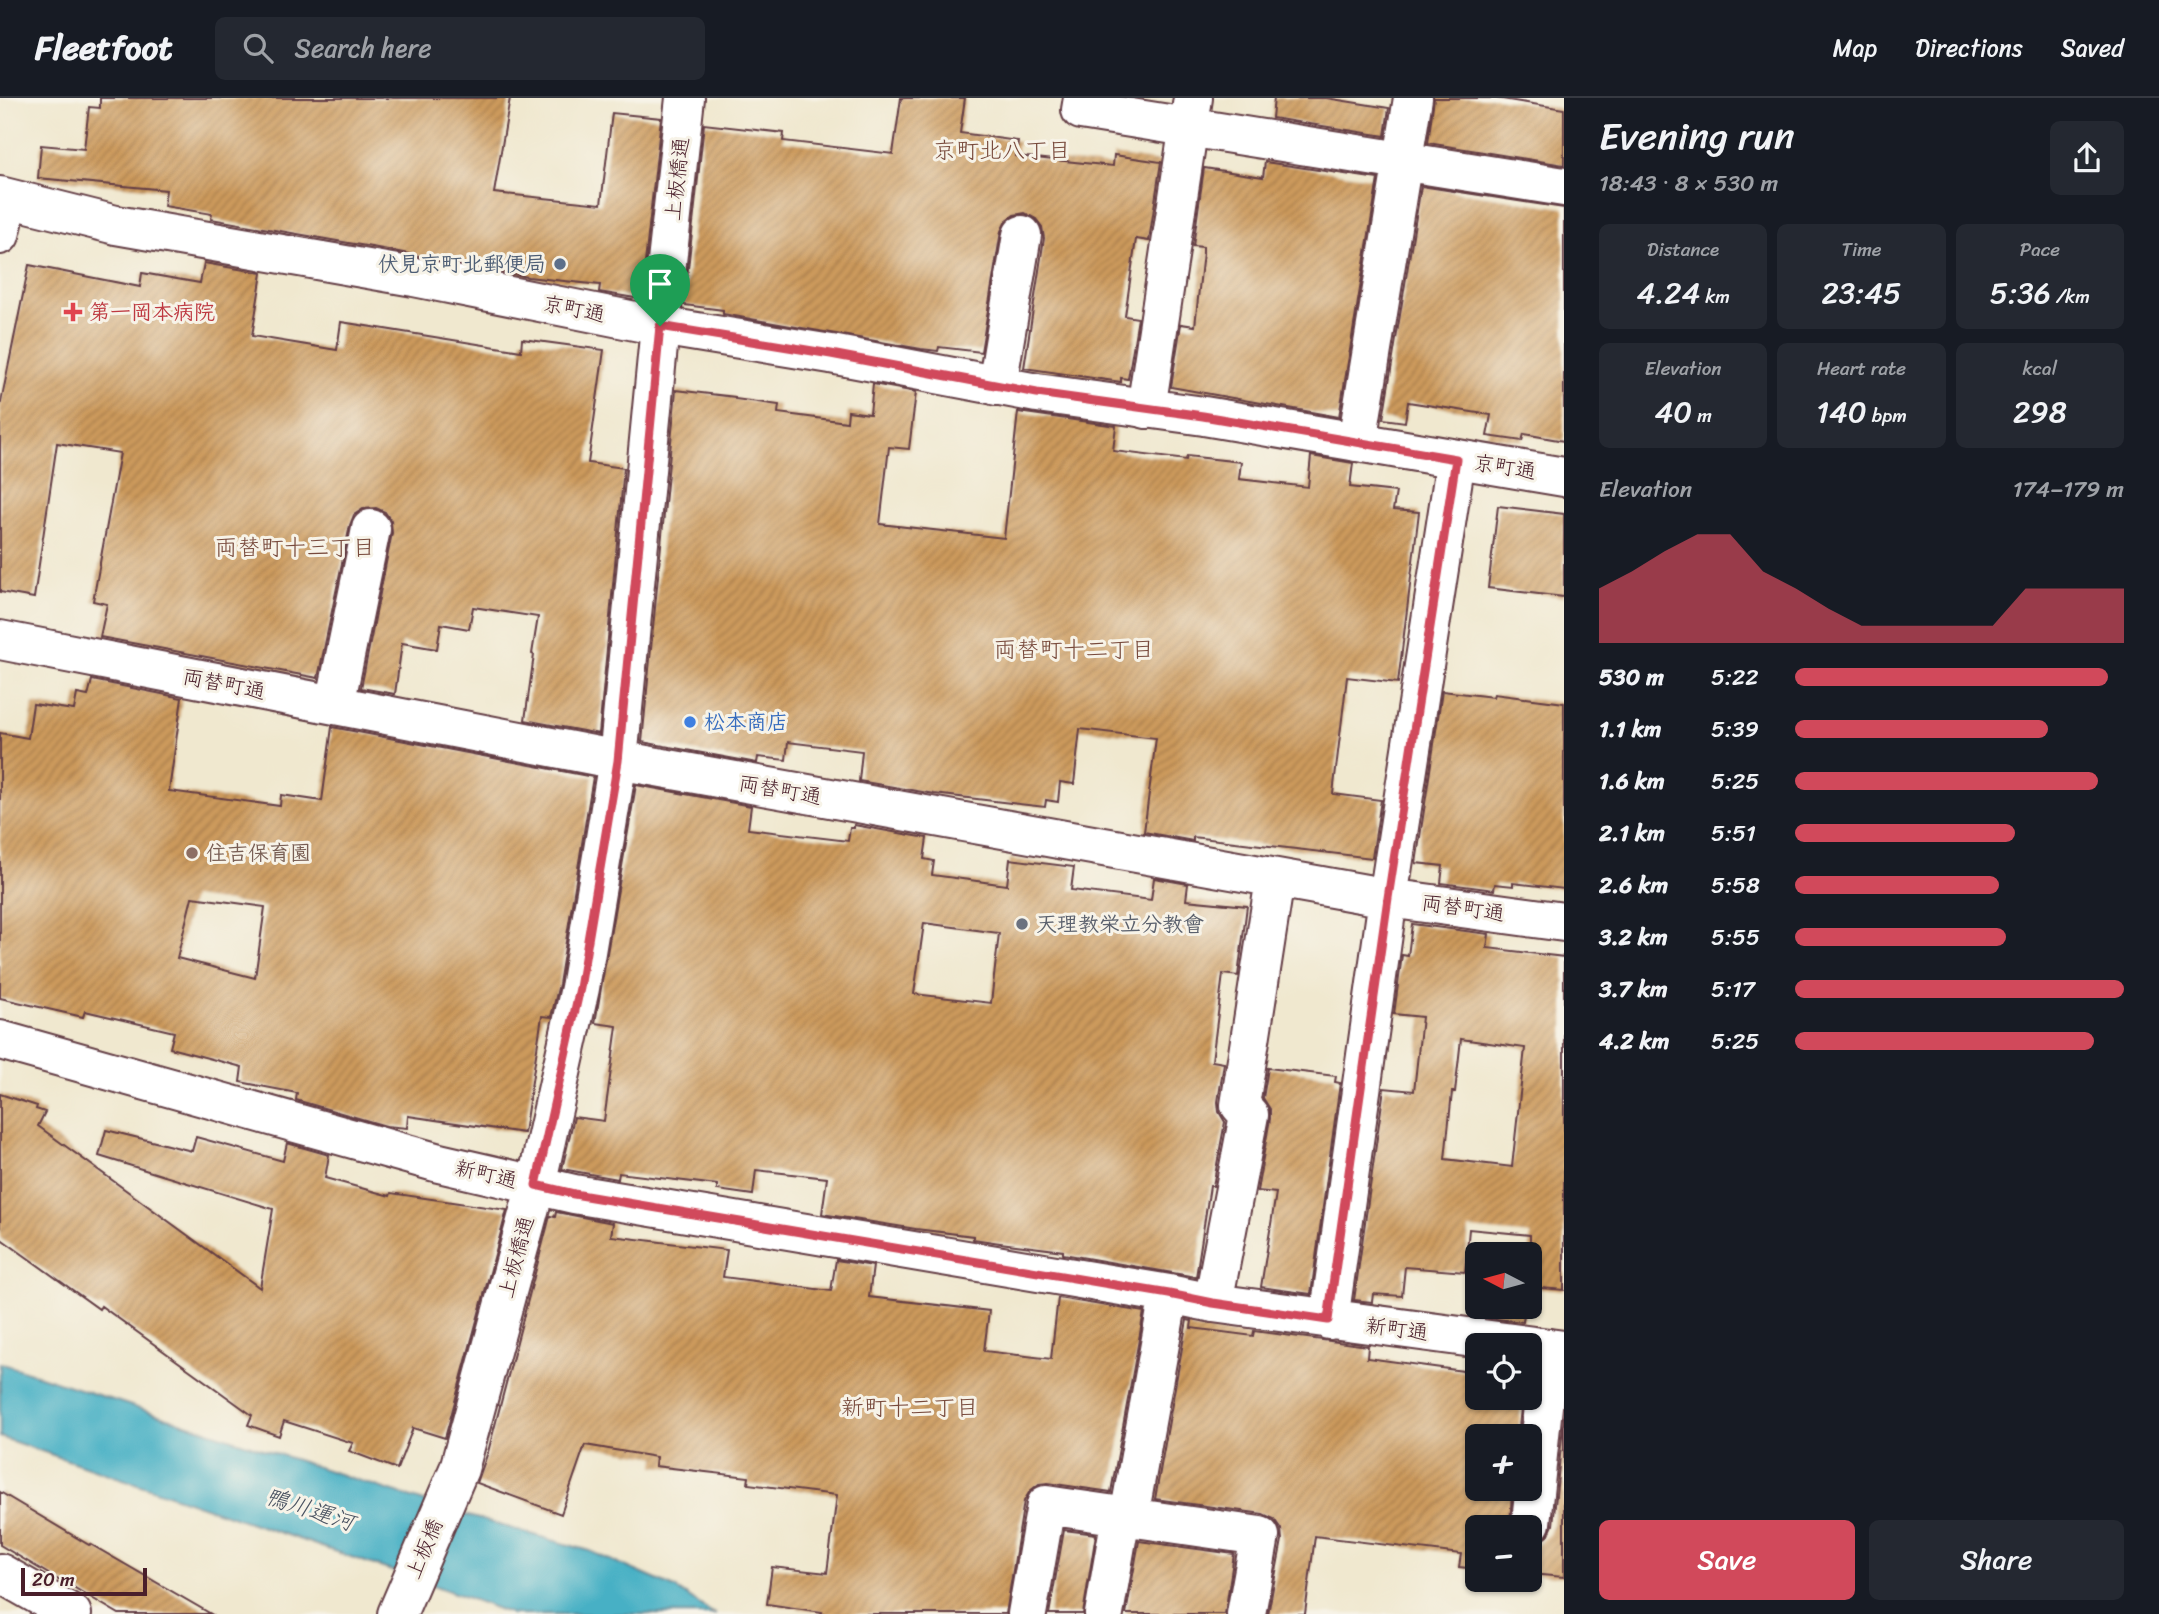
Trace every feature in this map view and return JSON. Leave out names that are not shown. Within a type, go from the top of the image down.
[{"type":"street","name":"上板橋通","points":[[447,1496],[459,1469],[536,1185],[580,988],[618,761],[685,98]]},
{"type":"street","points":[[1083,98],[1081,110],[1191,113],[1403,162],[1564,187]]},
{"type":"street","points":[[1357,442],[1413,98]]},
{"type":"street","points":[[1146,409],[1191,113]]},
{"type":"street","name":"京町通","points":[[3,210],[116,225],[414,277],[660,326],[831,354],[997,386],[1564,477]]},
{"type":"street","points":[[997,386],[1021,235]]},
{"type":"street","points":[[1328,1320],[1388,898],[1456,459]]},
{"type":"street","points":[[335,705],[371,529]]},
{"type":"street","name":"両替町通","points":[[0,640],[618,761],[1388,898],[1564,922]]},
{"type":"street","points":[[1213,1303],[1249,1115],[1240,1105],[1275,878]]},
{"type":"street","name":"新町通","points":[[0,1041],[439,1163],[574,1194],[1213,1303],[1557,1349]]},
{"type":"street","points":[[1104,1614],[1169,1294]]},
{"type":"street","points":[[1532,1515],[1557,1349]]},
{"type":"street","name":"上板橋","points":[[399,1609],[447,1496]]},
{"type":"street","points":[[1027,1614],[1046,1505],[1260,1536],[1247,1614]]},
{"type":"street","points":[[0,1573],[72,1614]]},
{"type":"water","name":"鴨川運河","points":[[0,1363],[458,1513],[590,1551],[675,1588],[714,1614],[512,1614],[0,1437]]},
{"type":"building","points":[[100,98],[510,98],[494,193],[601,204],[612,113],[661,118],[641,299],[599,292],[600,285],[528,277],[211,219],[212,214],[164,206],[166,190],[38,178],[41,145],[84,149],[89,107],[100,108]]},
{"type":"building","points":[[901,98],[965,98],[960,133],[1018,141],[1016,156],[1113,166],[1114,155],[1161,162],[1149,241],[1136,239],[1125,316],[1138,318],[1128,379],[1121,378],[1121,382],[1024,368],[1044,238],[1042,227],[1036,219],[1025,213],[1014,215],[1006,221],[1001,231],[981,352],[939,347],[938,351],[921,349],[723,314],[723,310],[684,305],[704,124],[784,133],[783,141],[893,154]]},
{"type":"building","points":[[1274,98],[1326,98],[1389,108],[1385,136],[1272,118]]},
{"type":"building","points":[[1434,98],[1496,98],[1564,109],[1564,165],[1428,143]]},
{"type":"building","points":[[1265,162],[1378,179],[1339,417],[1171,387],[1181,324],[1195,326],[1203,247],[1193,246],[1204,168],[1263,177]]},
{"type":"building","points":[[1421,186],[1564,208],[1564,441],[1524,434],[1522,441],[1487,436],[1491,415],[1408,402],[1405,422],[1383,419]]},
{"type":"building","points":[[204,263],[262,273],[252,336],[337,350],[341,322],[521,351],[522,339],[604,350],[588,463],[624,468],[599,734],[525,720],[538,617],[473,607],[469,629],[441,624],[437,649],[402,643],[395,694],[361,688],[392,533],[391,521],[385,512],[376,508],[363,509],[354,515],[350,525],[318,678],[100,637],[107,604],[93,601],[120,453],[57,443],[34,598],[0,592],[0,407],[29,265],[140,287],[142,273],[200,283]]},
{"type":"building","points":[[873,384],[916,392],[909,449],[889,447],[880,524],[1004,538],[1018,412],[1116,426],[1113,451],[1186,460],[1187,456],[1241,462],[1239,479],[1308,487],[1311,456],[1353,463],[1350,487],[1396,492],[1393,510],[1419,512],[1398,683],[1347,677],[1333,794],[1381,800],[1372,858],[1193,837],[1193,841],[1144,832],[1156,738],[1080,729],[1074,784],[1060,782],[1058,802],[1046,800],[1045,807],[934,794],[859,781],[862,751],[788,742],[786,760],[758,757],[757,763],[642,742],[676,390],[779,405],[778,413],[847,422],[848,411],[870,414]]},
{"type":"building","points":[[1498,506],[1564,514],[1564,597],[1488,588]]},
{"type":"building","points":[[92,680],[182,698],[169,791],[280,806],[281,795],[322,801],[332,727],[593,777],[559,984],[551,1017],[542,1016],[524,1133],[408,1116],[407,1128],[386,1126],[296,1100],[297,1093],[240,1082],[242,1067],[170,1048],[174,1032],[85,1011],[83,1017],[0,998],[0,733],[28,738],[33,704],[74,710],[77,694],[88,696]],"holes":[[[192,897],[265,907],[255,978],[177,958]]]},
{"type":"building","points":[[1442,691],[1493,697],[1494,694],[1564,703],[1564,889],[1513,883],[1513,886],[1495,884],[1494,890],[1441,883],[1443,866],[1416,863]]},
{"type":"building","points":[[636,785],[751,806],[748,829],[848,841],[850,828],[854,828],[854,825],[927,838],[924,859],[934,861],[932,875],[1007,885],[1010,859],[1074,867],[1071,890],[1151,900],[1154,878],[1188,884],[1186,900],[1247,906],[1238,976],[1223,974],[1212,1061],[1224,1063],[1218,1102],[1219,1112],[1225,1122],[1213,1186],[1210,1186],[1196,1277],[1063,1254],[1063,1251],[822,1214],[827,1178],[756,1170],[753,1195],[717,1190],[717,1185],[619,1173],[618,1179],[562,1169],[574,1117],[604,1121],[617,1026],[595,1023]],"holes":[[[924,923],[999,933],[991,1003],[914,994]]]},
{"type":"building","points":[[1412,924],[1489,934],[1487,948],[1564,957],[1564,1290],[1542,1288],[1542,1242],[1530,1242],[1530,1235],[1469,1229],[1468,1242],[1465,1242],[1465,1272],[1405,1267],[1402,1296],[1373,1294],[1372,1302],[1354,1300],[1384,1088],[1414,1091],[1422,1017],[1394,1014],[1402,955],[1408,956]],"holes":[[[1461,1039],[1525,1048],[1512,1167],[1445,1159]]]},
{"type":"building","points":[[1268,1068],[1336,1076],[1335,1082],[1340,1083],[1311,1294],[1261,1287],[1276,1193],[1257,1191],[1270,1119],[1270,1109],[1263,1098]]},
{"type":"building","points":[[0,1094],[37,1106],[36,1109],[45,1112],[38,1126],[260,1288],[273,1209],[99,1156],[106,1130],[192,1151],[196,1137],[283,1161],[287,1143],[329,1155],[325,1178],[390,1196],[391,1193],[507,1210],[445,1438],[413,1428],[397,1469],[349,1451],[353,1443],[284,1421],[279,1436],[248,1425],[252,1415],[101,1306],[99,1309],[0,1238]]},
{"type":"building","points":[[556,1212],[613,1223],[611,1236],[727,1250],[723,1277],[831,1291],[836,1260],[873,1266],[869,1297],[989,1311],[984,1351],[1051,1359],[1058,1298],[1144,1312],[1111,1492],[1048,1483],[1039,1484],[1030,1491],[1024,1501],[1006,1614],[821,1614],[822,1612],[767,1604],[772,1567],[827,1573],[837,1495],[748,1484],[749,1477],[655,1466],[656,1457],[585,1445],[561,1514],[477,1483],[488,1452],[550,1216],[555,1217]]},
{"type":"building","points":[[1187,1320],[1192,1321],[1191,1328],[1253,1336],[1254,1331],[1368,1346],[1367,1358],[1465,1371],[1465,1410],[1521,1410],[1519,1424],[1465,1424],[1465,1501],[1511,1501],[1511,1515],[1465,1515],[1465,1568],[1459,1567],[1461,1554],[1315,1536],[1305,1614],[1268,1614],[1282,1540],[1281,1529],[1274,1519],[1263,1514],[1155,1499]]},
{"type":"building","points":[[1564,1416],[1564,1577],[1542,1575],[1542,1541],[1548,1536],[1553,1525]]},
{"type":"building","points":[[0,1492],[211,1614],[119,1614],[62,1582],[0,1545]]},
{"type":"building","points":[[1064,1530],[1096,1534],[1083,1614],[1049,1614]]},
{"type":"building","points":[[1139,1541],[1234,1554],[1225,1614],[1126,1614]]},
{"type":"place","name":"伏見京町北郵便局","points":[[560,264]]},
{"type":"place","name":"第一岡本病院","points":[[73,312]]},
{"type":"place","name":"松本商店","points":[[690,722]]},
{"type":"place","name":"住吉保育園","points":[[192,853]]},
{"type":"place","name":"天理教栄立分教會","points":[[1022,924]]},
{"type":"district","name":"京町北八丁目","points":[[1002,150]]},
{"type":"district","name":"両替町十三丁目","points":[[295,547]]},
{"type":"district","name":"両替町十二丁目","points":[[1074,649]]},
{"type":"district","name":"新町十二丁目","points":[[910,1407]]},
{"type":"route","points":[[660,326],[831,354],[1037,393],[1203,416],[1456,459],[1388,898],[1328,1320],[1213,1303],[574,1194],[536,1185],[580,988],[618,761],[660,326]]}]
